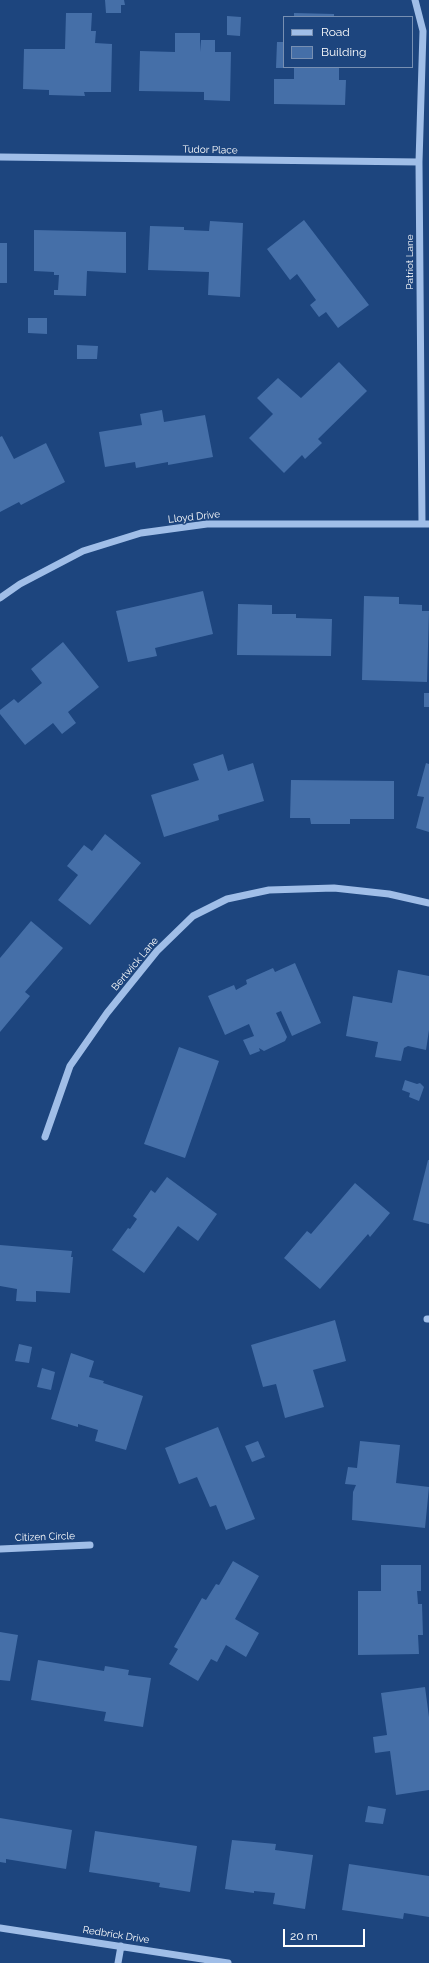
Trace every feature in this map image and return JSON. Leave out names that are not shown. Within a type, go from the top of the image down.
[{"type":"street","name":"Patriot Lane","points":[[415,0],[423,31],[419,162],[425,524]]},
{"type":"street","name":"Tudor Place","points":[[0,157],[419,162]]},
{"type":"street","name":"Lloyd Drive","points":[[0,598],[20,584],[83,551],[141,533],[207,524],[425,524]]},
{"type":"street","name":"Bertwick Lane","points":[[45,1137],[70,1066],[157,950],[193,916],[227,899],[269,890],[334,888],[389,894],[429,903]]},
{"type":"street","name":"Citizen Circle","points":[[0,1549],[90,1545]]},
{"type":"street","name":"Redbrick Drive","points":[[0,1928],[228,1963]]},
{"type":"street","points":[[118,1963],[121,1946]]},
{"type":"building","points":[[105,0],[124,0],[125,5],[121,5],[121,13],[106,13]]},
{"type":"building","points":[[66,13],[92,13],[91,31],[96,31],[95,43],[112,44],[111,92],[84,92],[85,96],[49,95],[49,90],[23,89],[24,49],[65,49]]},
{"type":"building","points":[[294,13],[334,14],[334,16],[294,16]]},
{"type":"building","points":[[227,16],[241,17],[240,36],[227,35]]},
{"type":"building","points":[[175,33],[200,33],[200,52],[201,40],[215,40],[215,52],[231,52],[230,101],[204,100],[204,92],[139,91],[140,51],[175,52]]},
{"type":"building","points":[[277,42],[283,42],[283,68],[276,68]]},
{"type":"building","points":[[294,68],[339,68],[339,80],[346,80],[345,105],[274,104],[274,79],[294,79]]},
{"type":"building","points":[[304,220],[369,305],[338,328],[326,312],[319,317],[310,305],[316,300],[297,274],[290,280],[267,249]]},
{"type":"building","points":[[210,221],[243,223],[240,297],[208,295],[209,272],[148,270],[150,226],[184,227],[184,230],[209,231]]},
{"type":"building","points":[[34,230],[126,232],[126,273],[87,271],[86,296],[54,295],[54,290],[58,290],[59,275],[54,275],[54,272],[34,271]]},
{"type":"building","points":[[0,243],[7,243],[7,283],[0,283]]},
{"type":"building","points":[[28,318],[47,318],[47,334],[28,333]]},
{"type":"building","points":[[77,345],[98,346],[97,359],[77,359]]},
{"type":"building","points":[[339,362],[367,391],[318,439],[322,443],[305,459],[302,455],[284,473],[249,438],[273,414],[257,398],[278,378],[301,398]]},
{"type":"building","points":[[162,410],[164,422],[205,415],[213,457],[168,465],[168,462],[136,468],[135,462],[105,467],[99,432],[142,425],[140,414]]},
{"type":"building","points":[[2,436],[14,459],[46,443],[65,482],[21,505],[19,502],[0,512],[0,437]]},
{"type":"building","points":[[203,591],[213,634],[155,648],[157,656],[128,662],[116,611]]},
{"type":"building","points":[[364,596],[399,597],[399,604],[422,605],[422,611],[429,611],[427,682],[362,680]]},
{"type":"building","points":[[238,604],[272,605],[272,614],[296,614],[296,618],[332,619],[331,656],[237,655]]},
{"type":"building","points":[[63,642],[99,687],[68,712],[76,723],[62,734],[53,723],[25,745],[0,714],[0,710],[14,699],[18,703],[42,683],[31,669]]},
{"type":"building","points":[[424,693],[429,693],[429,707],[424,707]]},
{"type":"building","points":[[223,754],[228,771],[253,763],[264,801],[218,815],[219,820],[164,837],[151,795],[199,780],[193,764]]},
{"type":"building","points":[[426,763],[429,764],[429,832],[416,828],[424,797],[417,796]]},
{"type":"building","points":[[291,780],[394,781],[394,819],[350,819],[350,824],[311,824],[310,818],[290,818]]},
{"type":"building","points":[[105,834],[141,863],[90,925],[58,900],[78,875],[67,866],[84,845],[92,851]]},
{"type":"building","points":[[31,921],[63,948],[25,992],[30,996],[0,1032],[0,958]]},
{"type":"building","points":[[295,963],[321,1023],[292,1036],[281,1011],[276,1013],[287,1037],[285,1041],[264,1051],[259,1048],[260,1051],[250,1055],[243,1040],[254,1036],[249,1024],[225,1035],[208,996],[234,985],[236,990],[247,984],[246,980],[273,968],[275,972]]},
{"type":"building","points":[[398,970],[429,976],[429,1030],[426,1050],[408,1046],[404,1048],[401,1061],[375,1057],[378,1042],[346,1036],[353,996],[392,1003]]},
{"type":"building","points":[[179,1047],[219,1061],[185,1158],[144,1144]]},
{"type":"building","points":[[405,1080],[417,1084],[420,1083],[424,1087],[419,1101],[409,1097],[410,1093],[402,1090]]},
{"type":"building","points":[[429,1160],[429,1224],[413,1220]]},
{"type":"building","points":[[167,1177],[217,1214],[198,1241],[178,1226],[144,1273],[112,1250],[128,1228],[130,1229],[137,1219],[133,1216],[151,1190],[155,1193]]},
{"type":"building","points":[[355,1183],[390,1213],[370,1237],[368,1234],[320,1289],[284,1258],[307,1231],[311,1234]]},
{"type":"building","points":[[0,1245],[72,1251],[71,1257],[73,1257],[70,1293],[36,1291],[36,1302],[16,1301],[17,1289],[0,1286]]},
{"type":"building","points":[[335,1320],[346,1361],[313,1370],[324,1407],[285,1418],[276,1384],[263,1387],[251,1345]]},
{"type":"building","points":[[19,1344],[32,1347],[29,1363],[15,1361]]},
{"type":"building","points":[[71,1353],[94,1361],[89,1377],[104,1381],[103,1383],[143,1396],[126,1450],[95,1441],[98,1430],[78,1424],[78,1427],[51,1419]]},
{"type":"building","points":[[42,1368],[55,1372],[51,1390],[37,1387]]},
{"type":"building","points":[[218,1427],[255,1519],[226,1530],[216,1505],[210,1507],[197,1477],[179,1484],[165,1448]]},
{"type":"building","points":[[258,1441],[265,1457],[252,1462],[245,1446]]},
{"type":"building","points":[[360,1441],[400,1445],[396,1483],[429,1487],[425,1528],[352,1520],[353,1492],[356,1485],[345,1484],[348,1467],[357,1468]]},
{"type":"building","points":[[233,1561],[259,1576],[235,1619],[259,1633],[246,1657],[226,1645],[217,1662],[211,1659],[198,1681],[169,1664],[178,1649],[174,1647],[202,1598],[206,1600],[216,1584],[219,1585]]},
{"type":"building","points":[[381,1565],[421,1565],[421,1591],[417,1591],[418,1604],[422,1604],[423,1635],[418,1635],[419,1654],[358,1655],[358,1591],[381,1591]]},
{"type":"building","points":[[0,1632],[18,1635],[10,1681],[0,1680]]},
{"type":"building","points":[[38,1660],[104,1671],[105,1666],[129,1670],[128,1675],[151,1678],[143,1727],[104,1721],[106,1712],[31,1700]]},
{"type":"building","points":[[425,1687],[429,1717],[429,1790],[396,1795],[390,1751],[375,1753],[373,1737],[387,1735],[381,1693]]},
{"type":"building","points":[[368,1806],[386,1809],[383,1824],[365,1822]]},
{"type":"building","points":[[0,1818],[72,1830],[66,1869],[6,1859],[6,1863],[0,1862]]},
{"type":"building","points":[[95,1831],[197,1846],[190,1892],[159,1887],[160,1883],[89,1872]]},
{"type":"building","points":[[232,1840],[276,1844],[275,1850],[313,1855],[305,1909],[273,1904],[275,1893],[254,1891],[254,1893],[225,1889]]},
{"type":"building","points":[[349,1864],[429,1876],[429,1917],[404,1913],[403,1919],[342,1910]]}]
